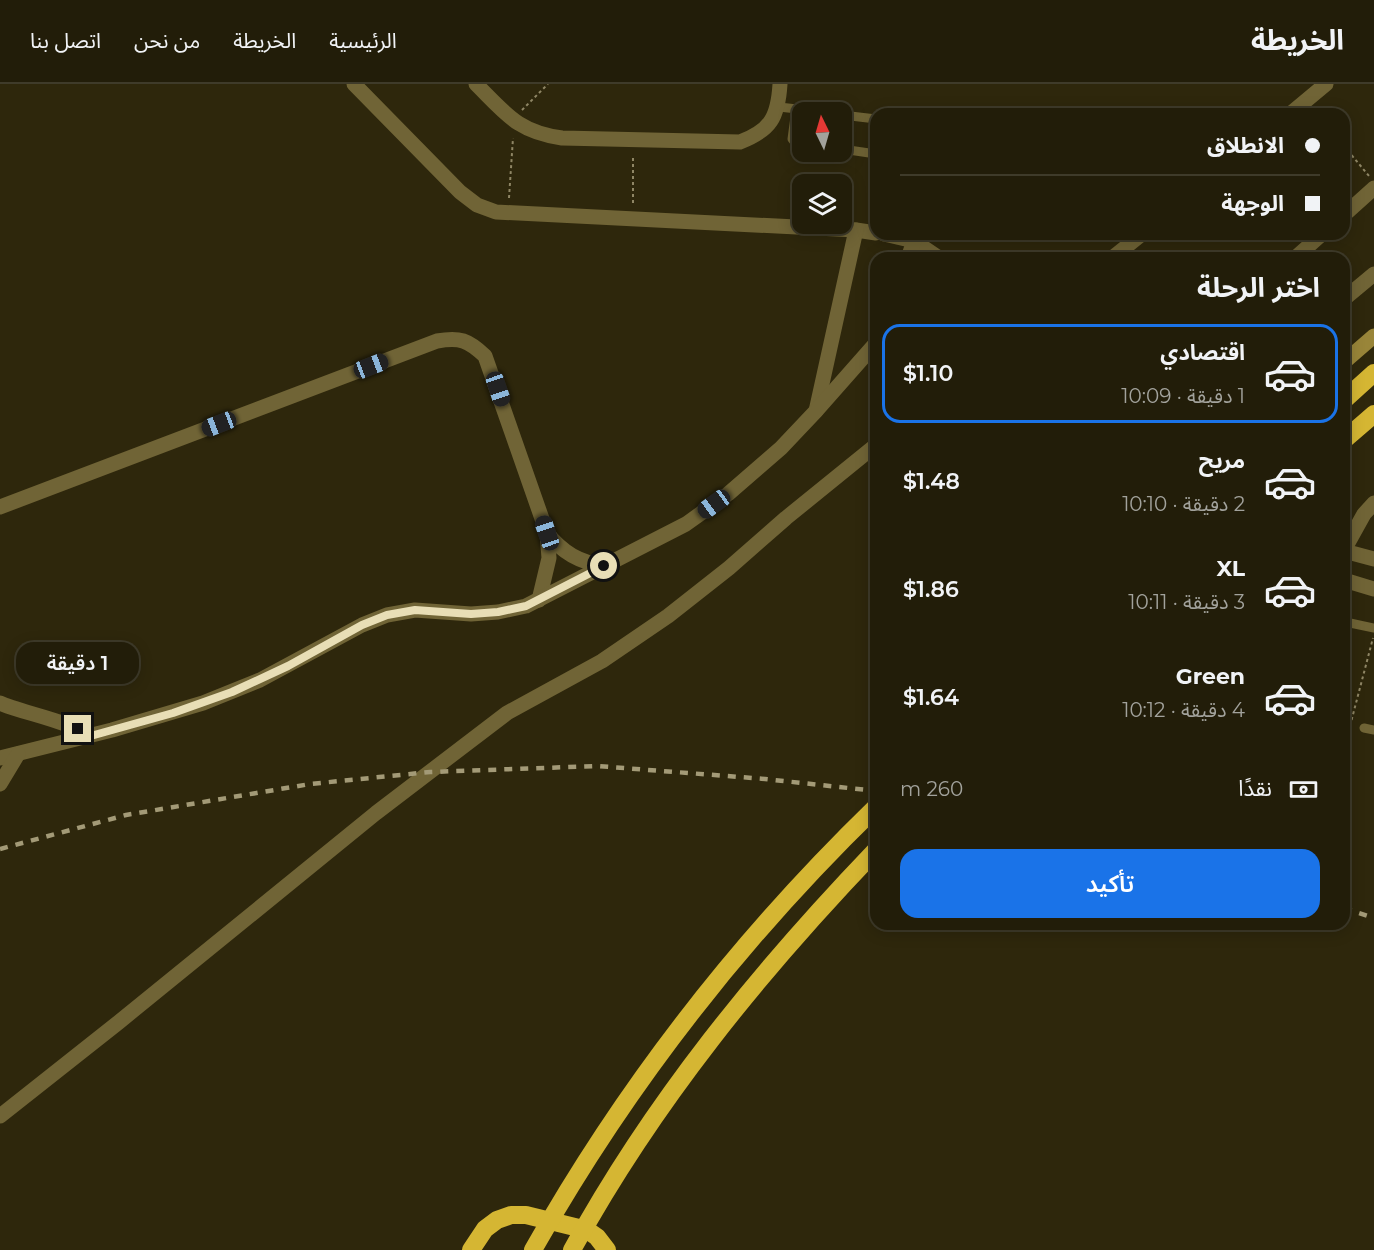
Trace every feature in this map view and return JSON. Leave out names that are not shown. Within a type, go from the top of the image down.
[{"type":"highway","points":[[1350,394],[1374,373]]},
{"type":"highway","points":[[1350,435],[1374,414]]},
{"type":"highway","points":[[533,1250],[592,1153],[688,1018],[794,891],[870,813]]},
{"type":"highway","points":[[572,1250],[627,1159],[715,1034],[820,908],[870,856]]},
{"type":"highway","points":[[471,1250],[484,1228],[511,1215],[526,1215],[587,1230],[597,1237],[607,1250]]},
{"type":"street","points":[[354,84],[460,192],[477,205],[496,212],[870,232]]},
{"type":"street","points":[[476,84],[512,120],[527,129],[553,137],[740,142],[757,135],[771,123],[779,107],[780,84]]},
{"type":"street","points":[[1297,108],[1326,84]]},
{"type":"street","points":[[1350,210],[1374,188]]},
{"type":"street","points":[[816,411],[856,230]]},
{"type":"street","points":[[910,240],[930,252]]},
{"type":"street","points":[[1120,252],[1134,240]]},
{"type":"street","points":[[1302,252],[1315,240]]},
{"type":"street","points":[[910,252],[914,241]]},
{"type":"street","points":[[1350,294],[1374,274]]},
{"type":"street","points":[[1350,357],[1374,336]]},
{"type":"street","points":[[0,507],[437,341],[452,338],[464,340],[474,345],[485,356],[547,533],[549,558],[539,600]]},
{"type":"street","points":[[0,758],[173,713],[232,692],[288,666],[362,625],[387,615],[415,610],[471,614],[498,612],[526,606],[539,600],[687,524],[719,500],[781,448],[870,350]]},
{"type":"street","points":[[0,1116],[376,813],[498,720],[602,661],[668,616],[870,450]]},
{"type":"street","points":[[1350,541],[1371,511]]},
{"type":"street","points":[[547,533],[558,546],[572,556],[587,563],[604,566]]},
{"type":"street","points":[[1350,552],[1374,559]]},
{"type":"street","points":[[1350,582],[1374,589]]},
{"type":"street","points":[[0,704],[78,729],[87,737]]},
{"type":"street","points":[[0,784],[18,754]]},
{"type":"lane","points":[[779,107],[792,109]]},
{"type":"lane","points":[[852,116],[870,118]]},
{"type":"lane","points":[[852,150],[870,153]]},
{"type":"lane","points":[[1350,623],[1374,628]]},
{"type":"lane","points":[[1364,728],[1374,730]]},
{"type":"path","points":[[507,213],[513,145],[512,120],[548,84]]},
{"type":"path","points":[[633,140],[633,220]]},
{"type":"path","points":[[1350,153],[1374,183]]},
{"type":"path","points":[[1350,726],[1374,633]]},
{"type":"railway","points":[[0,849],[126,815],[310,784],[430,772],[598,766],[765,779],[870,790]]},
{"type":"railway","points":[[1350,910],[1374,918]]},
{"type":"route","points":[[78,729],[87,737],[173,713],[232,692],[288,666],[362,625],[387,615],[415,610],[471,614],[498,612],[526,606],[604,566]]}]
